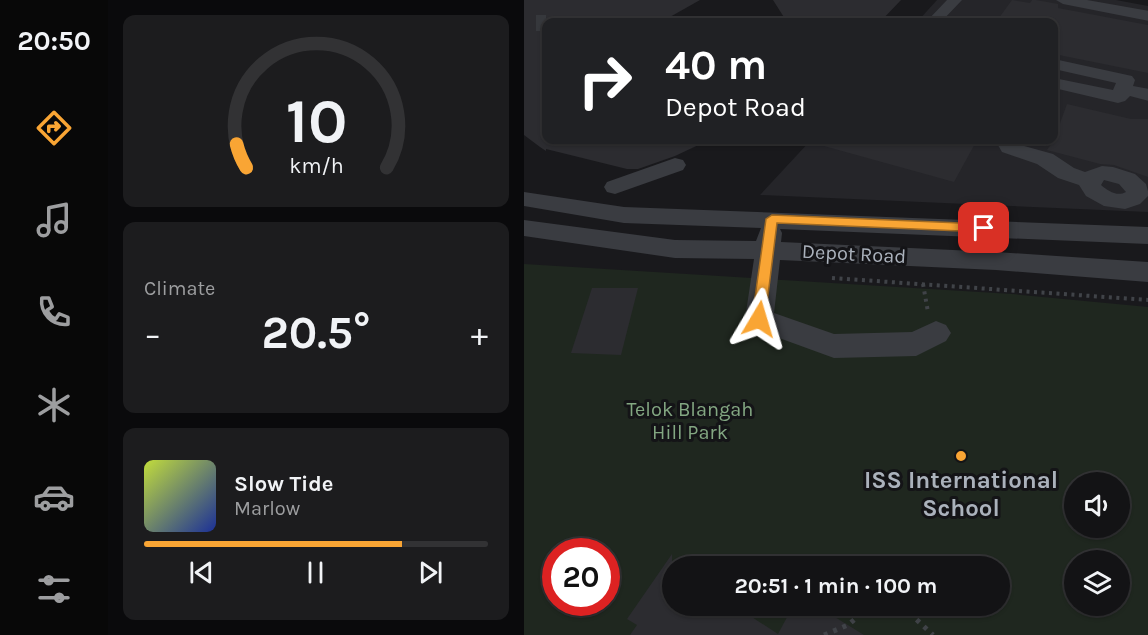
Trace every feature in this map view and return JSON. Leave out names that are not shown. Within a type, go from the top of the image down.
[{"type":"street","points":[[937,18],[955,0]]},
{"type":"street","points":[[1063,0],[1148,15]]},
{"type":"street","points":[[1058,65],[1126,80],[1118,97],[1058,84]]},
{"type":"street","points":[[1123,89],[1148,95]]},
{"type":"street","points":[[1007,144],[1009,148],[1045,159],[1066,173],[1090,181]]},
{"type":"street","points":[[615,187],[675,165]]},
{"type":"street","points":[[1090,181],[1094,176],[1113,174],[1124,177],[1143,190],[1132,200],[1111,201]]},
{"type":"street","points":[[1090,181],[1094,192],[1111,201],[1139,236]]},
{"type":"street","points":[[526,235],[535,201]]},
{"type":"street","name":"Depot Road","points":[[535,201],[624,215],[772,219],[1139,236]]},
{"type":"street","points":[[772,219],[759,319],[834,346],[916,344],[931,321]]},
{"type":"street","name":"Depot Road","points":[[526,235],[675,249],[767,250],[996,261],[1148,272]]},
{"type":"path","points":[[923,284],[931,321]]},
{"type":"path","points":[[824,635],[848,625],[858,616]]},
{"type":"path","points":[[913,616],[933,635]]},
{"type":"shaded area","points":[[937,0],[1116,0],[1148,6],[1148,212],[760,195],[807,144],[1058,144],[1058,18],[921,18]]},
{"type":"green space","name":"Telok Blangah Hill Park","points":[[524,264],[1012,294],[1148,307],[1148,635],[524,635]]},
{"type":"building","points":[[524,0],[700,0],[668,18],[542,18],[542,144],[700,144],[638,169],[627,169],[546,149],[546,151],[524,135]]},
{"type":"building","points":[[773,0],[901,0],[884,18],[784,18]]},
{"type":"building","points":[[1012,0],[1030,3],[1036,0],[1058,4],[1058,8],[1148,25],[1148,73],[1058,55],[1058,18],[999,18]]},
{"type":"building","points":[[1067,104],[1131,119],[1148,119],[1148,177],[1114,165],[1100,164],[1047,150],[1051,144],[1058,144],[1058,129]]},
{"type":"building","points":[[824,144],[975,144],[954,182],[824,146]]},
{"type":"building","points":[[592,288],[638,288],[621,355],[571,353]]},
{"type":"building","points":[[662,568],[662,616],[750,616],[778,634],[788,616],[833,616],[864,635],[630,635],[637,625],[627,619]]},
{"type":"tunnel","points":[[536,23],[542,23]]},
{"type":"place","name":"ISS International School","points":[[961,456]]},
{"type":"route","points":[[759,319],[772,219],[984,228]]}]
